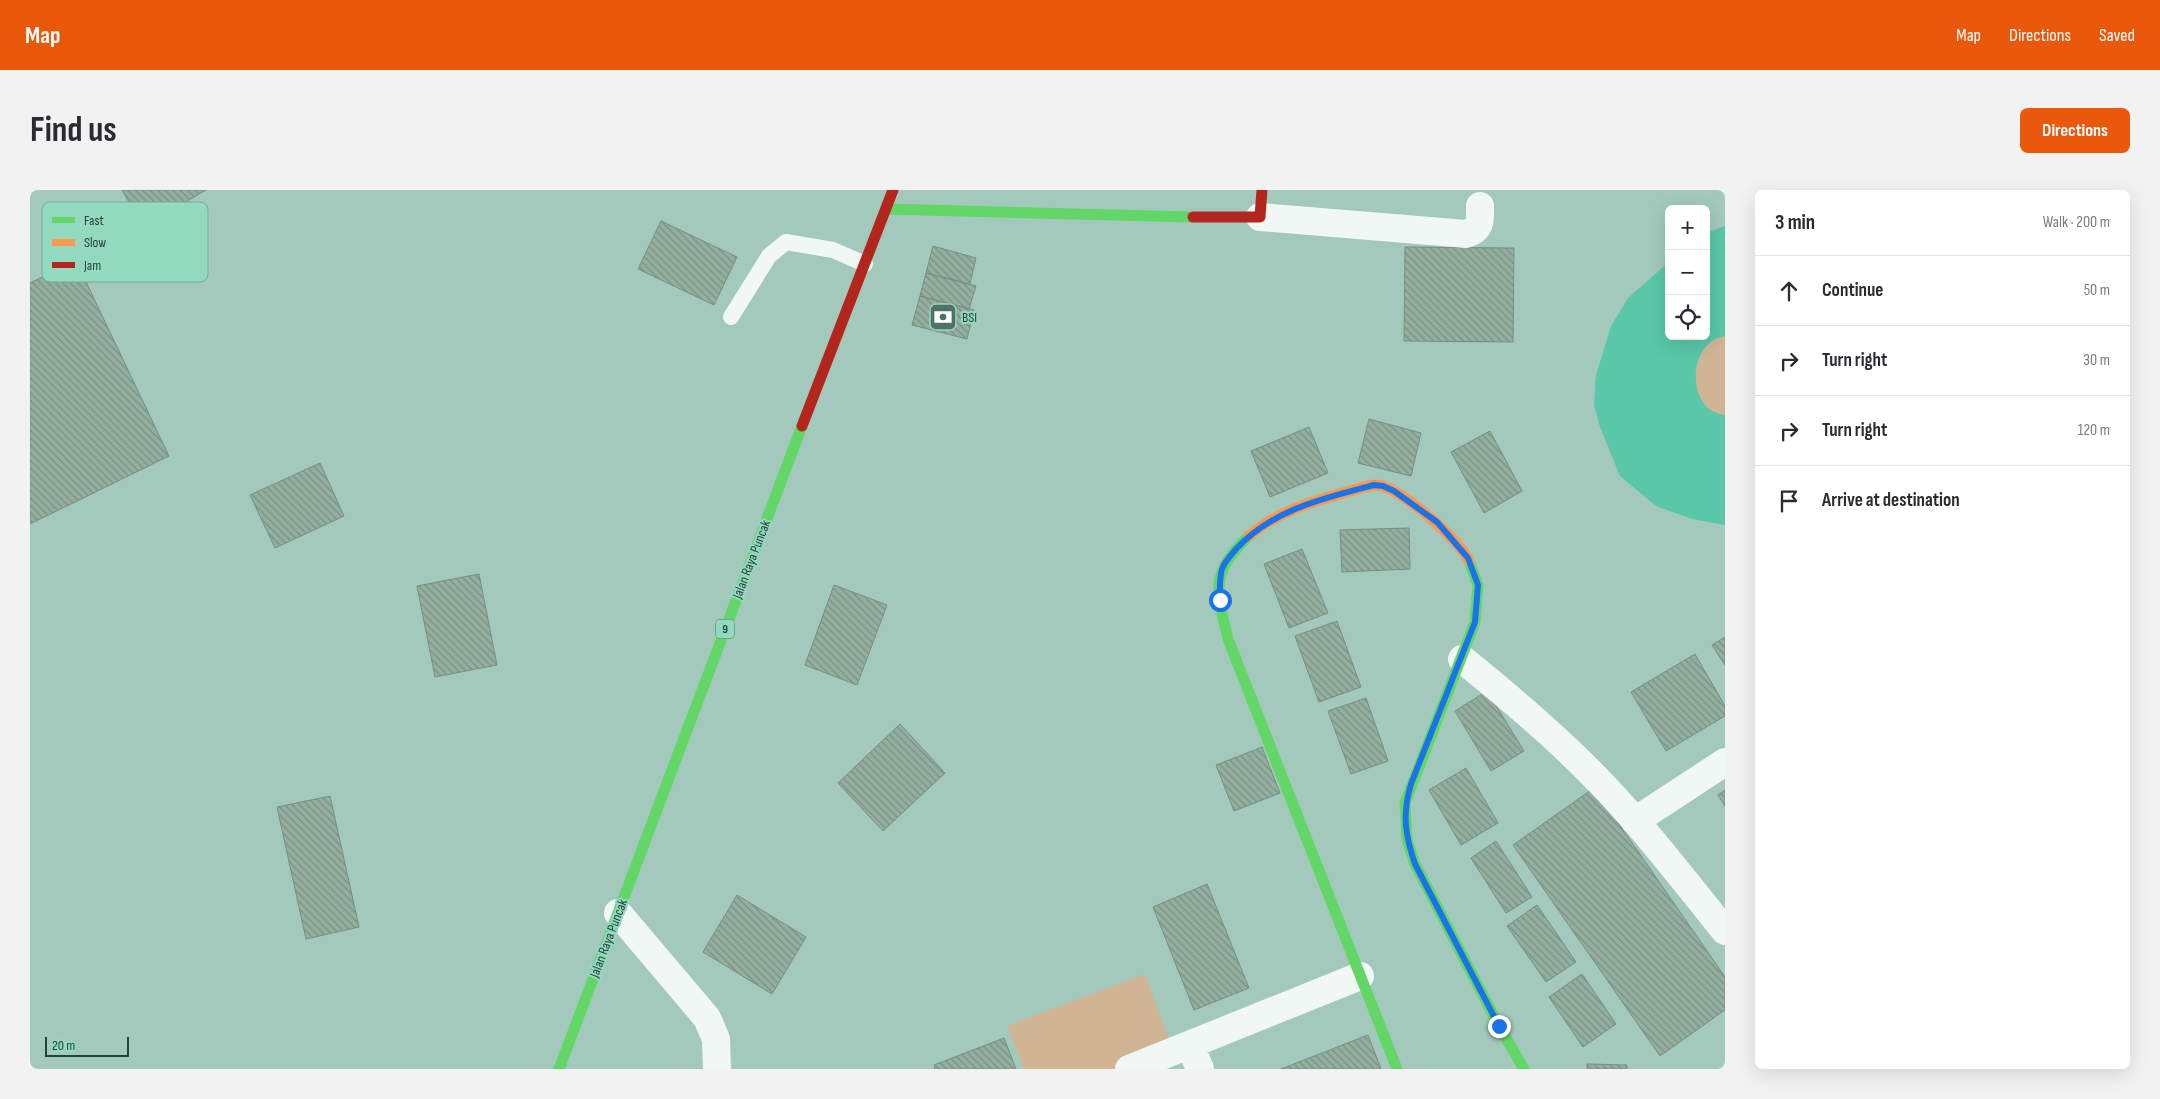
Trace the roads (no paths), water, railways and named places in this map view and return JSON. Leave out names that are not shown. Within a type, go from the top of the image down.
[{"type":"main road","name":"Jalan Raya Puncak","points":[[559,1069],[893,190]]},
{"type":"main road","points":[[886,209],[1108,216],[1260,217],[1262,190]]},
{"type":"main road","points":[[1397,1069],[1228,639],[1220,600],[1222,568],[1227,559],[1252,532],[1277,516],[1336,495],[1374,485],[1383,486],[1394,491],[1437,522],[1468,558],[1478,585],[1475,622],[1405,803],[1407,840],[1424,883],[1499,1026],[1524,1069]]},
{"type":"street","points":[[1260,217],[1466,234],[1476,229],[1480,224],[1480,206]]},
{"type":"street","points":[[1462,659],[1542,727],[1595,777],[1635,821],[1725,931]]},
{"type":"street","points":[[1635,821],[1725,762]]},
{"type":"street","points":[[618,913],[707,1018],[716,1039],[717,1069]]},
{"type":"street","points":[[1129,1069],[1360,976]]},
{"type":"street","points":[[1190,1044],[1200,1069]]},
{"type":"lane","points":[[731,317],[769,256],[786,242],[834,250],[865,264]]},
{"type":"place","name":"BSI","points":[[943,317]]}]
